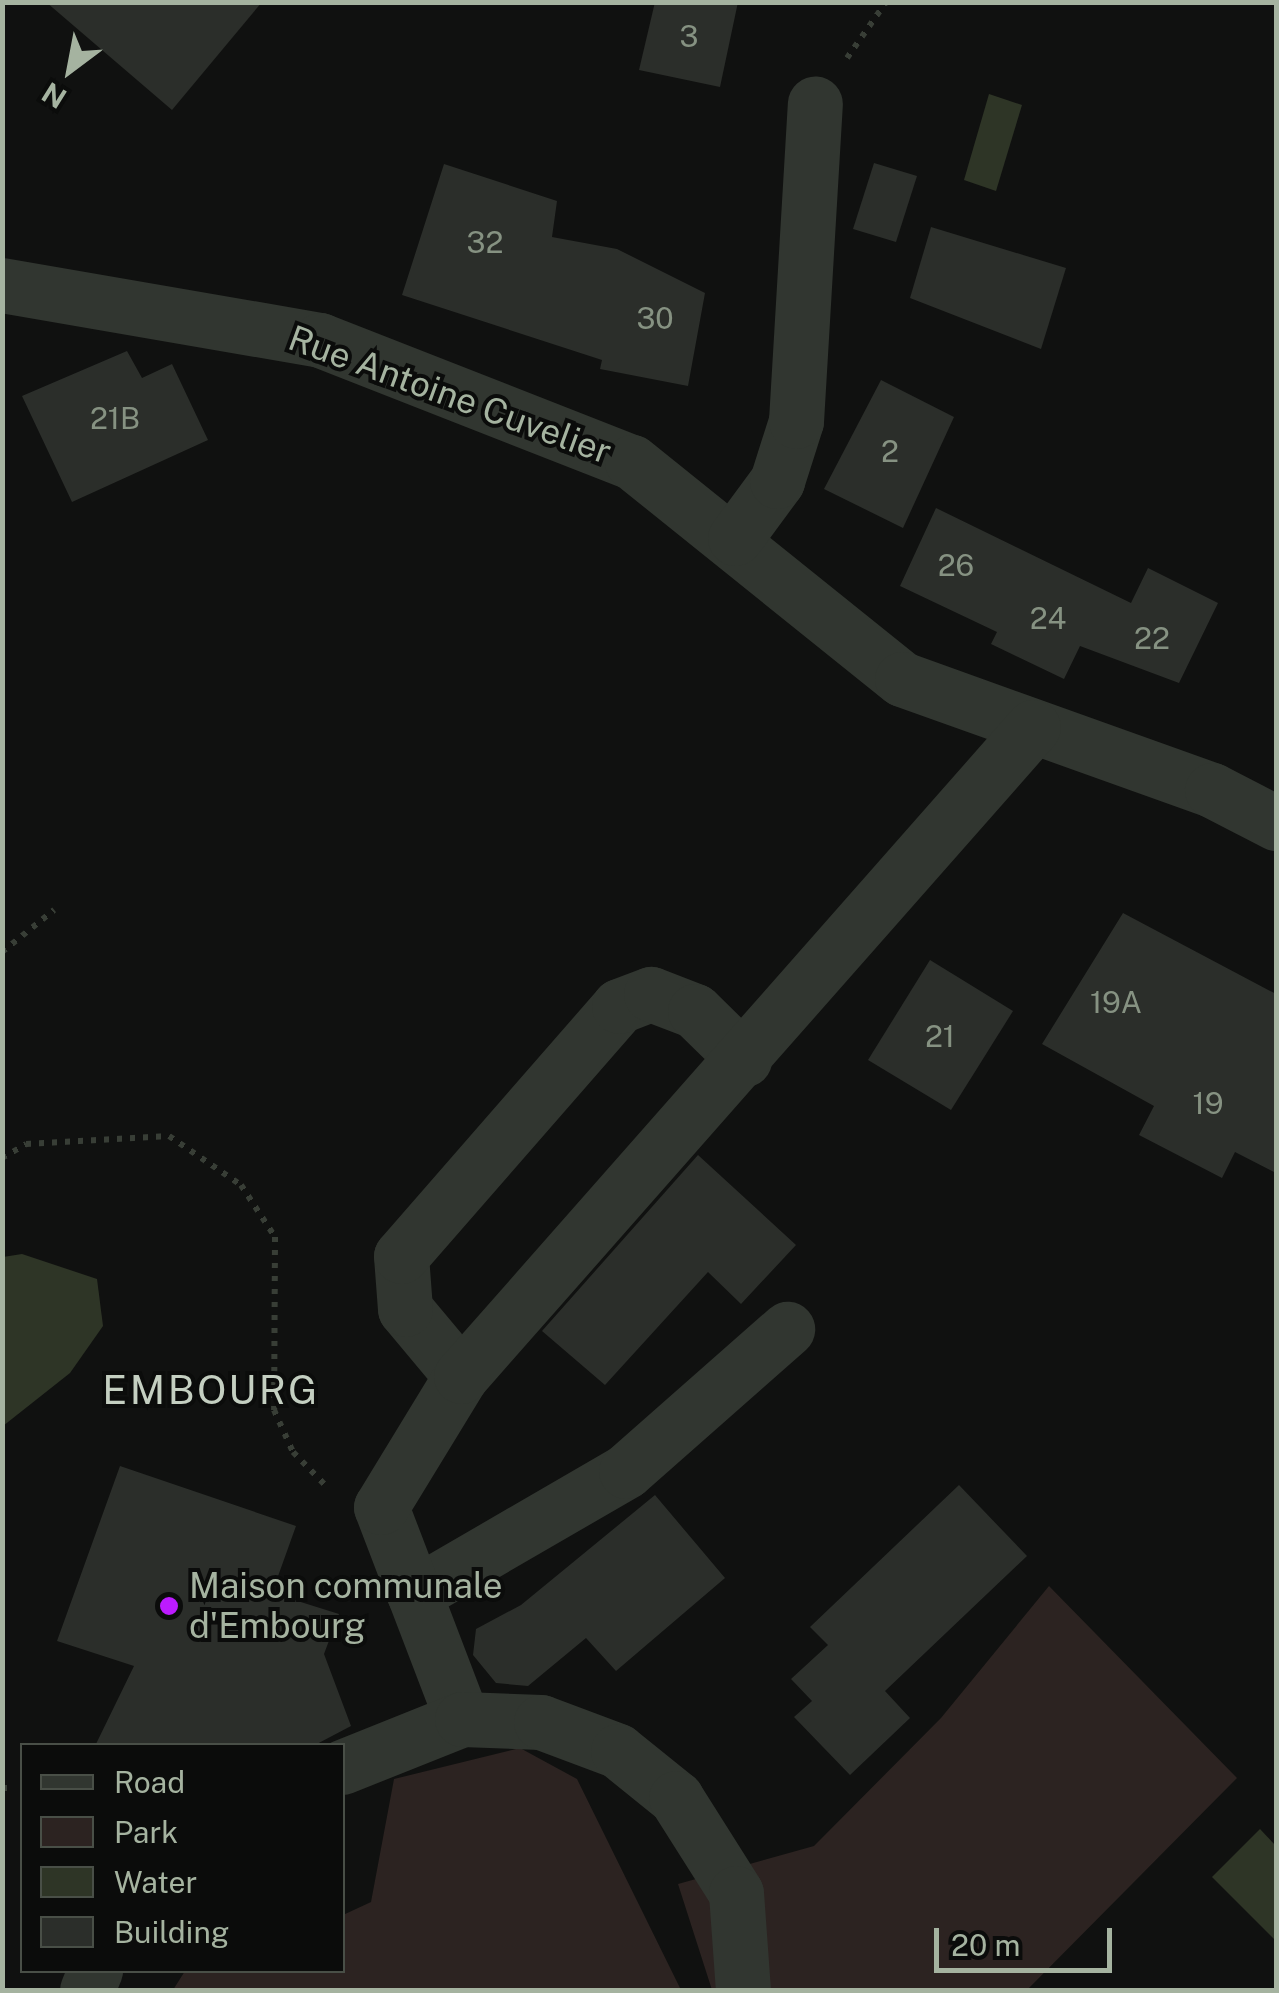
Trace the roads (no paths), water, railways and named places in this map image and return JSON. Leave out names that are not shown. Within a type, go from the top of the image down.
[{"type":"street","points":[[735,538],[777,482],[796,421],[815,104]]},
{"type":"street","name":"Rue Antoine Cuvelier","points":[[2,286],[320,340],[632,462],[735,538],[824,625],[902,680],[1212,790],[1276,823]]},
{"type":"street","points":[[462,1719],[380,1508],[461,1376],[744,1059],[1033,726]]},
{"type":"street","points":[[461,1376],[405,1308],[401,1256],[619,1006],[651,994],[695,1010],[744,1059]]},
{"type":"street","points":[[414,1594],[626,1471],[788,1329]]},
{"type":"street","points":[[345,1766],[462,1719],[541,1722],[618,1751],[676,1798],[736,1894],[743,1990]]},
{"type":"water","points":[[989,94],[1022,105],[996,191],[964,180]]},
{"type":"water","points":[[22,1254],[97,1279],[103,1326],[70,1373],[3,1426],[3,1257]]},
{"type":"water","points":[[1260,1829],[1276,1846],[1276,1941],[1212,1877]]},
{"type":"place","name":"Maison communale d'Embourg","points":[[169,1606]]},
{"type":"district","name":"EMBOURG","points":[[211,1390]]}]
